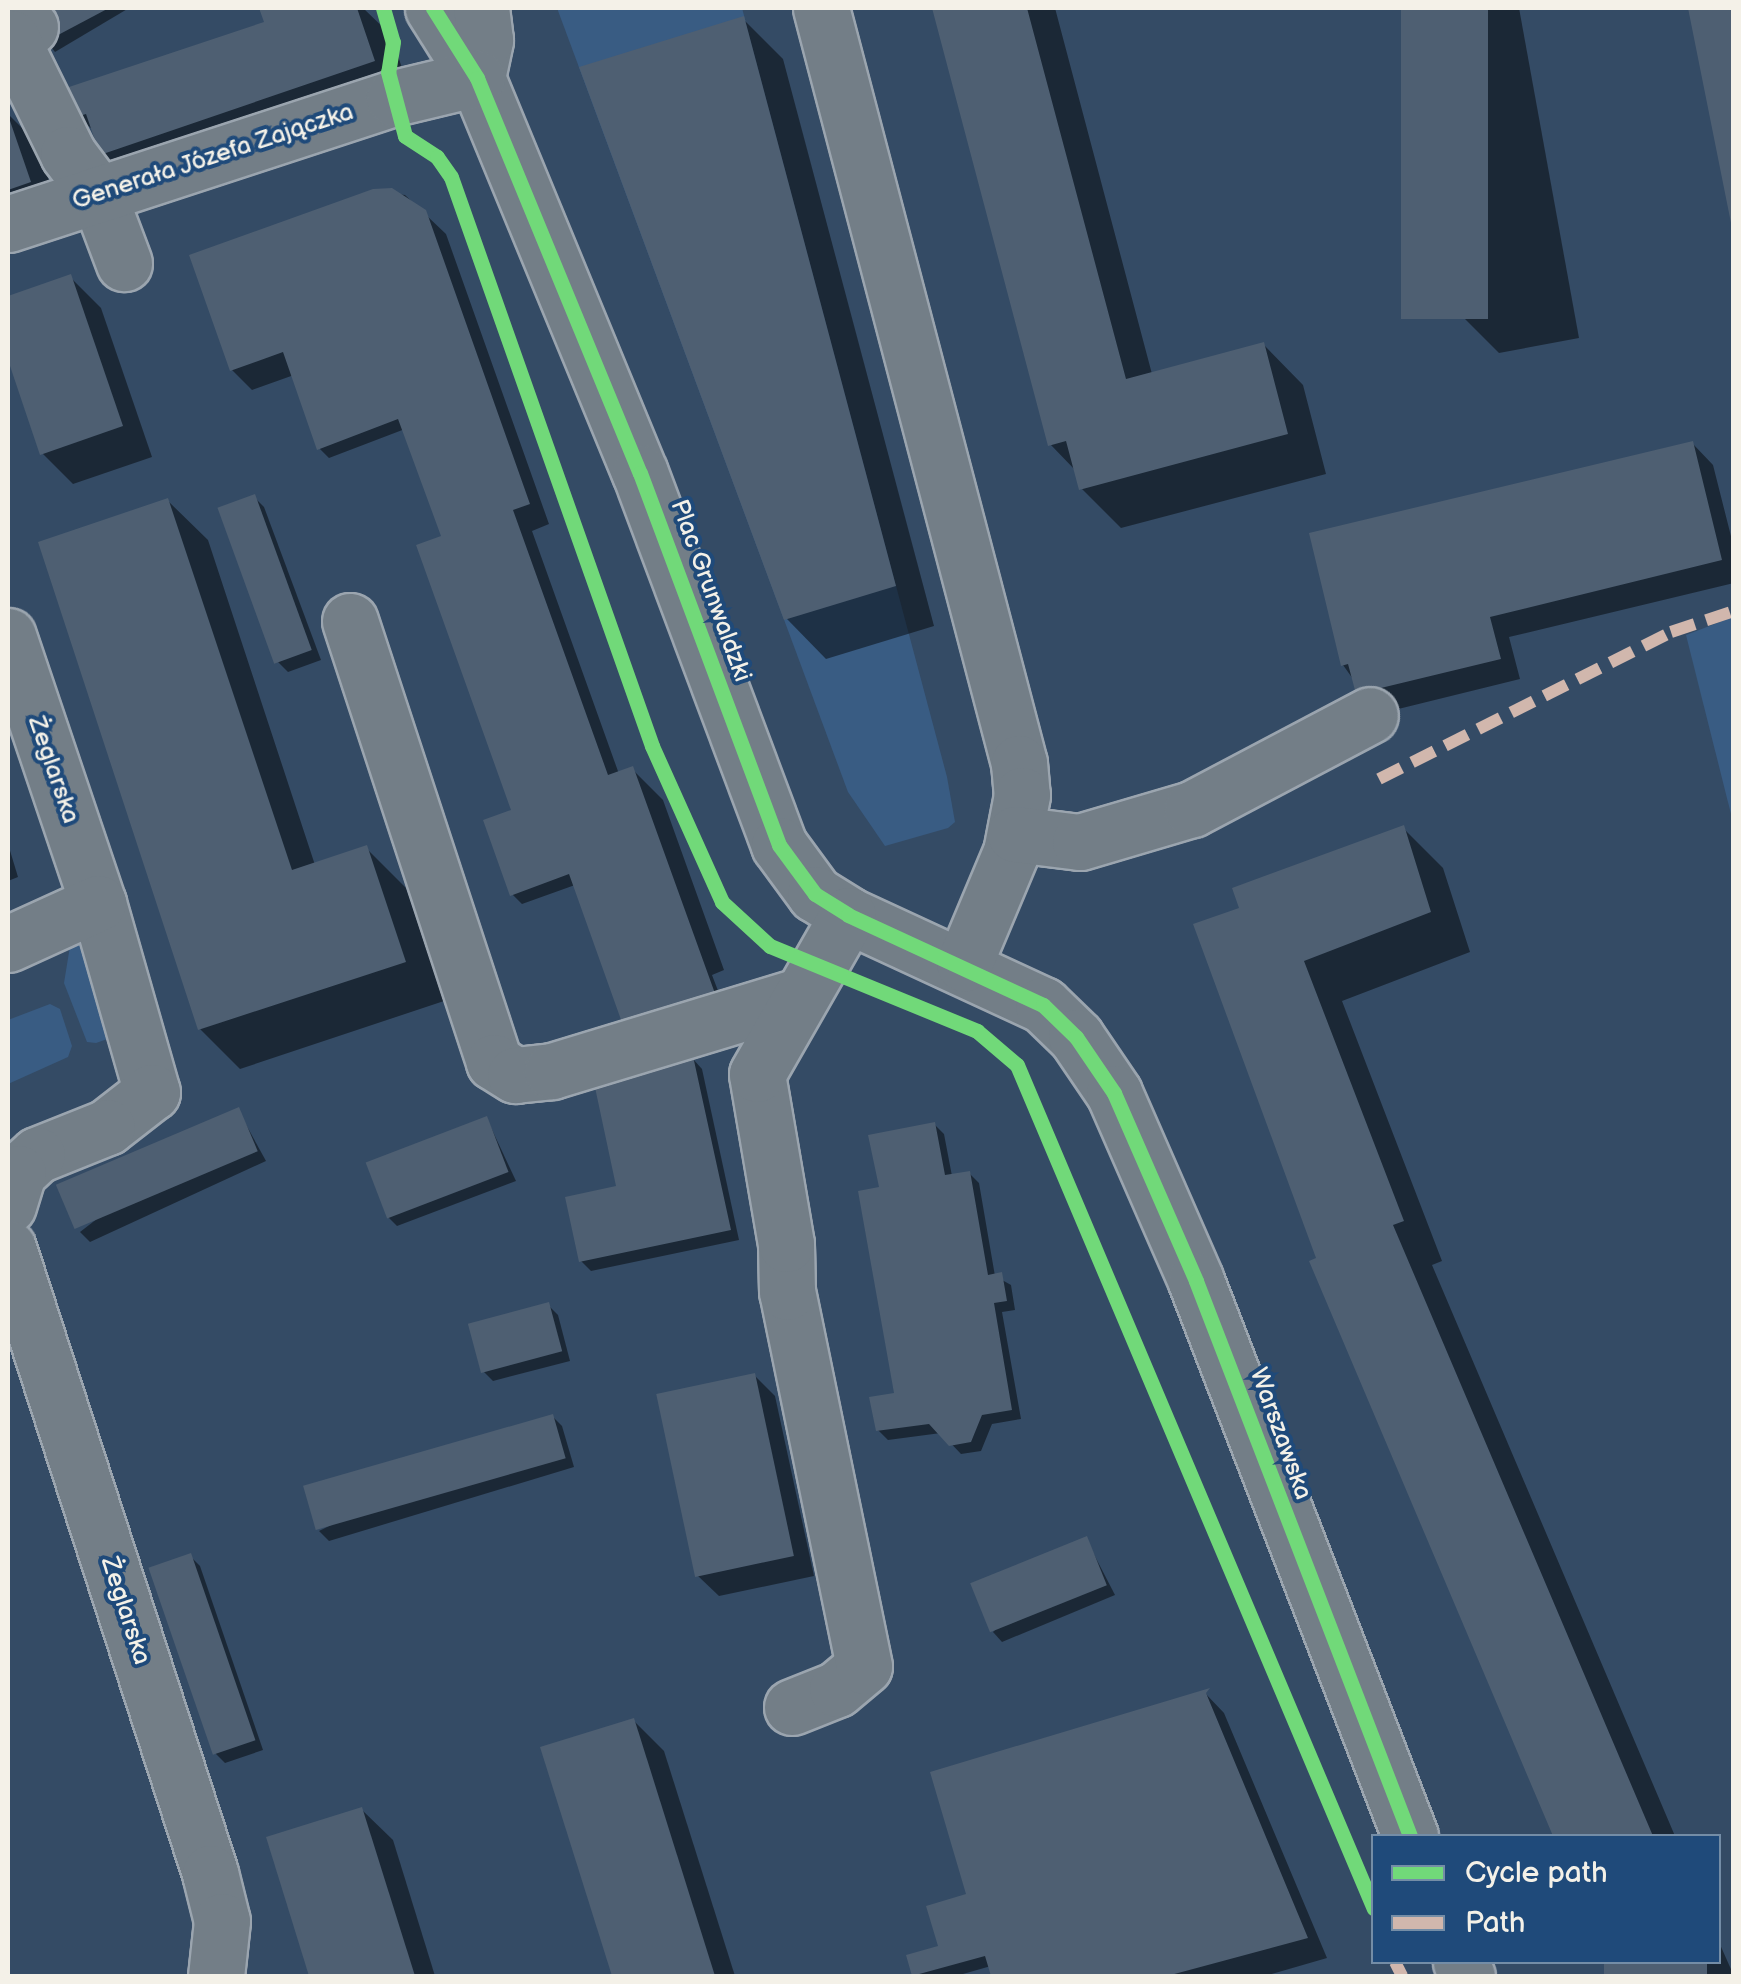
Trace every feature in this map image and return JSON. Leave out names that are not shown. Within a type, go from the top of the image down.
[{"type":"street","name":"Plac Grunwaldzki","points":[[433,8],[477,78],[640,474],[766,818],[802,881],[848,915],[964,964],[1043,1006],[1089,1055]]},
{"type":"street","points":[[477,78],[485,40],[482,8]]},
{"type":"street","points":[[820,8],[1012,717],[1022,795],[1015,834],[964,964]]},
{"type":"street","points":[[30,26],[11,38],[68,154],[98,194],[124,263]]},
{"type":"street","name":"Generała Józefa Zajączka","points":[[8,224],[394,98],[477,78]]},
{"type":"street","points":[[350,621],[494,1062],[515,1074],[552,1072],[796,997]]},
{"type":"street","name":"Żeglarska","points":[[8,636],[98,903],[152,1092],[107,1127],[37,1155],[18,1174],[8,1206]]},
{"type":"street","points":[[1015,834],[1080,842],[1182,813],[1370,715]]},
{"type":"street","points":[[8,944],[98,903]]},
{"type":"street","points":[[792,1707],[837,1689],[864,1666],[787,1292],[786,1244],[757,1074],[796,997],[848,915]]},
{"type":"street","name":"Warszawska","points":[[1089,1055],[1138,1141],[1409,1834]]},
{"type":"street","name":"Żeglarska","points":[[8,1248],[210,1874],[222,1922],[216,1976]]},
{"type":"shaded area","points":[[557,8],[742,8],[947,777],[955,822],[948,828],[885,846],[848,792]]},
{"type":"shaded area","points":[[1733,617],[1733,822],[1686,635]]},
{"type":"shaded area","points":[[71,940],[84,942],[116,1036],[87,1042],[64,983]]},
{"type":"shaded area","points":[[50,1004],[60,1009],[72,1046],[68,1057],[8,1084],[8,1020]]},
{"type":"building","points":[[15,8],[109,8],[43,43]]},
{"type":"building","points":[[259,8],[357,8],[375,61],[100,155],[86,114],[76,117],[66,88],[264,22]]},
{"type":"building","points":[[932,8],[1027,8],[1126,379],[1264,342],[1288,434],[1079,490],[1066,441],[1048,446]]},
{"type":"building","points":[[1401,8],[1488,8],[1488,319],[1401,319]]},
{"type":"building","points":[[1688,8],[1734,8],[1734,228],[1732,228]]},
{"type":"building","points":[[744,16],[896,586],[784,620],[579,67]]},
{"type":"building","points":[[8,115],[31,182],[8,190]]},
{"type":"building","points":[[392,188],[426,210],[530,504],[513,510],[608,775],[633,766],[717,999],[625,1031],[569,874],[510,896],[483,820],[511,810],[416,545],[441,536],[398,419],[317,450],[283,352],[230,371],[189,255],[373,189]]},
{"type":"building","points":[[71,274],[123,426],[40,455],[8,360],[8,296]]},
{"type":"building","points":[[1693,441],[1722,560],[1490,617],[1501,659],[1356,694],[1348,664],[1341,666],[1309,533]]},
{"type":"building","points":[[255,494],[312,650],[274,664],[217,508]]},
{"type":"building","points":[[168,498],[292,870],[367,845],[406,962],[198,1030],[38,542]]},
{"type":"building","points":[[1404,825],[1431,912],[1304,961],[1404,1221],[1393,1225],[1652,1834],[1552,1834],[1309,1261],[1316,1258],[1193,924],[1239,908],[1232,888]]},
{"type":"building","points":[[693,1056],[731,1230],[579,1262],[565,1197],[616,1186],[593,1078]]},
{"type":"building","points":[[239,1107],[258,1151],[75,1229],[56,1185]]},
{"type":"building","points":[[487,1116],[509,1172],[387,1219],[366,1163]]},
{"type":"building","points":[[935,1122],[945,1175],[970,1171],[988,1275],[1002,1272],[1007,1301],[994,1303],[1012,1410],[982,1415],[971,1442],[949,1446],[929,1424],[876,1431],[869,1397],[894,1393],[858,1191],[879,1187],[868,1135]]},
{"type":"building","points":[[549,1302],[562,1351],[481,1373],[468,1324]]},
{"type":"building","points":[[755,1373],[794,1556],[695,1577],[656,1394]]},
{"type":"building","points":[[553,1414],[566,1458],[316,1530],[303,1486]]},
{"type":"building","points":[[1087,1536],[1107,1585],[990,1632],[970,1583]]},
{"type":"building","points":[[191,1553],[255,1740],[213,1755],[148,1568]]},
{"type":"building","points":[[1210,1688],[1206,1693],[1308,1938],[1167,1976],[991,1976],[985,1956],[912,1976],[906,1955],[938,1946],[926,1906],[966,1894],[930,1772]]},
{"type":"building","points":[[634,1718],[715,1976],[612,1976],[540,1747]]},
{"type":"building","points":[[362,1807],[415,1976],[309,1976],[266,1837]]},
{"type":"building","points":[[1604,1964],[1707,1964],[1707,1976],[1604,1976]]},
{"type":"marked path","points":[[1379,779],[1671,632],[1734,611]]},
{"type":"marked path","points":[[1396,1964],[1402,1976]]},
{"type":"cycle path","points":[[383,8],[393,42],[388,72],[405,136],[437,157],[451,177],[652,746],[722,902],[770,946],[977,1031],[1017,1065],[1371,1902]]},
{"type":"cycle path","points":[[433,8],[477,78],[640,473],[779,845],[815,894],[848,915],[1043,1005],[1076,1037],[1114,1093],[1196,1281],[1409,1834]]}]
